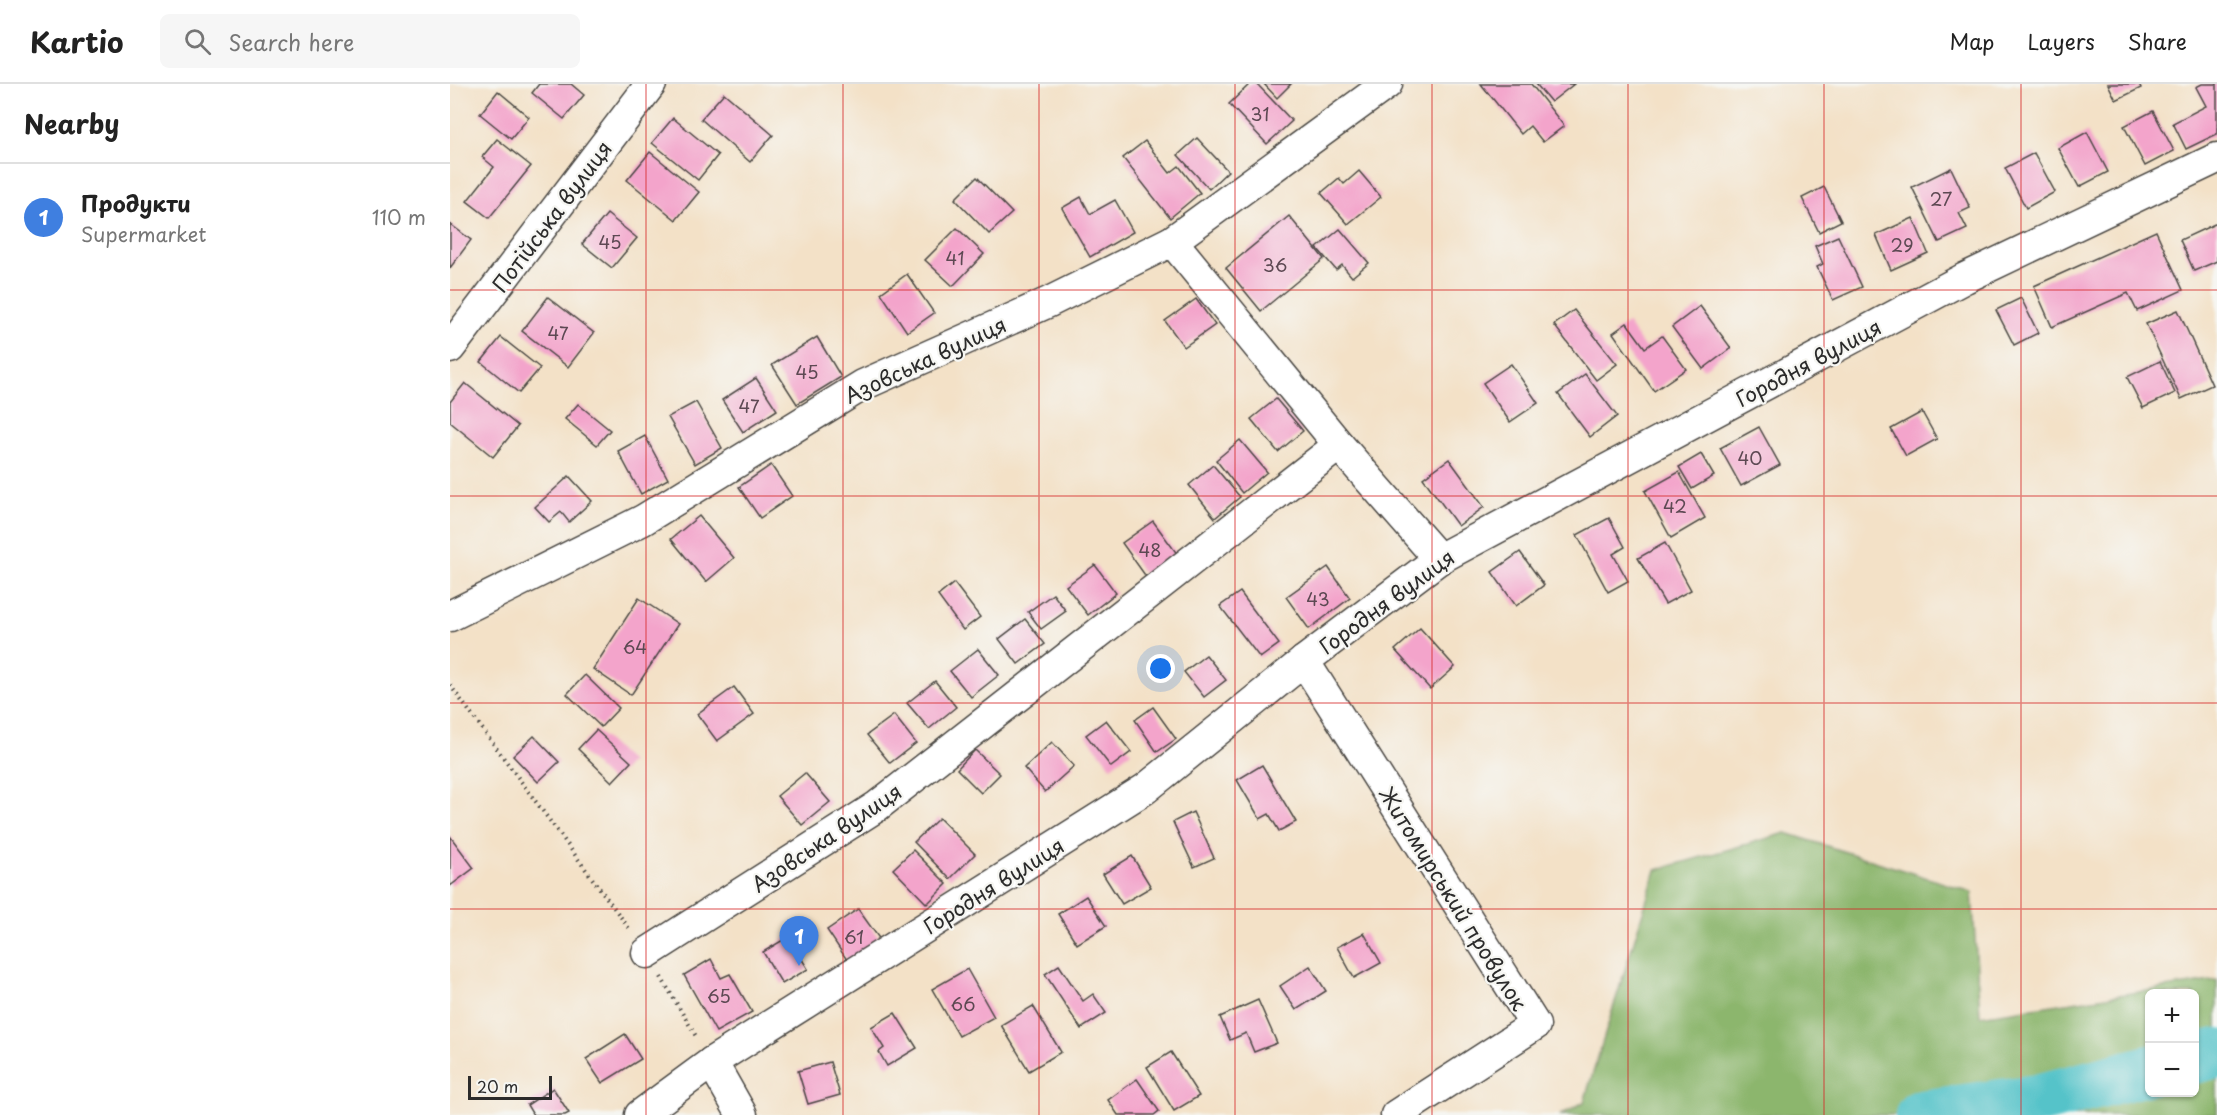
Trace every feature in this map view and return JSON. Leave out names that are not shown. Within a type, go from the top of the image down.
[{"type":"street","name":"Потійська вулиця","points":[[450,348],[651,84]]},
{"type":"street","name":"Азовська вулиця","points":[[450,616],[643,520],[863,385],[1049,302],[1172,241],[1387,84]]},
{"type":"street","name":"Городня вулиця","points":[[640,1115],[712,1062],[1145,789],[1304,661],[1439,559],[1965,278],[2217,158]]},
{"type":"street","points":[[1172,241],[1339,445],[1439,559]]},
{"type":"street","name":"Азовська вулиця","points":[[647,953],[876,807],[1339,445]]},
{"type":"street","name":"Житомирський провулок","points":[[1304,661],[1535,1025],[1396,1115]]},
{"type":"street","points":[[712,1062],[742,1115]]},
{"type":"path","points":[[450,685],[647,953],[712,1062]]},
{"type":"green space","points":[[1786,833],[1972,892],[1980,1016],[2145,991],[2145,1097],[2199,1097],[2199,989],[2158,989],[2217,980],[2217,1115],[1561,1115],[1584,1102],[1656,870]]},
{"type":"building","points":[[539,84],[571,84],[584,95],[564,119],[532,93]]},
{"type":"building","points":[[1250,84],[1257,84],[1292,121],[1267,144],[1229,104]]},
{"type":"building","points":[[1264,84],[1291,84],[1277,98]]},
{"type":"building","points":[[1481,84],[1531,84],[1564,126],[1543,142],[1530,126],[1521,134]]},
{"type":"building","points":[[1536,84],[1574,84],[1551,102]]},
{"type":"building","points":[[2108,84],[2139,84],[2141,88],[2116,100]]},
{"type":"building","points":[[2202,84],[2217,84],[2217,134],[2186,149],[2173,123],[2206,106],[2196,87]]},
{"type":"building","points":[[498,91],[529,117],[511,139],[480,114]]},
{"type":"building","points":[[724,93],[773,135],[750,162],[701,119]]},
{"type":"building","points":[[2153,111],[2174,151],[2145,166],[2124,126]]},
{"type":"building","points":[[673,118],[718,155],[698,180],[652,143]]},
{"type":"building","points":[[2087,132],[2108,172],[2079,187],[2058,148]]},
{"type":"building","points":[[1197,138],[1228,171],[1209,189],[1178,155]]},
{"type":"building","points":[[497,139],[531,166],[489,218],[467,201],[494,167],[482,157]]},
{"type":"building","points":[[1145,141],[1170,173],[1179,166],[1200,193],[1170,218],[1123,158]]},
{"type":"building","points":[[650,152],[699,192],[676,220],[627,180]]},
{"type":"building","points":[[2034,153],[2055,192],[2026,208],[2005,168]]},
{"type":"building","points":[[1951,168],[1970,208],[1959,213],[1967,229],[1939,242],[1912,187]]},
{"type":"building","points":[[1359,171],[1381,197],[1348,224],[1321,193],[1339,178],[1344,184]]},
{"type":"building","points":[[977,177],[1012,213],[989,234],[955,199]]},
{"type":"building","points":[[1824,187],[1841,221],[1819,232],[1802,198]]},
{"type":"building","points":[[1081,197],[1090,214],[1115,200],[1133,232],[1090,257],[1062,208]]},
{"type":"building","points":[[607,214],[637,238],[612,268],[582,244]]},
{"type":"building","points":[[1289,216],[1324,259],[1261,311],[1226,268]]},
{"type":"building","points":[[1913,218],[1928,253],[1891,270],[1876,235]]},
{"type":"building","points":[[2217,223],[2217,261],[2194,271],[2180,240]]},
{"type":"building","points":[[450,224],[471,240],[450,268]]},
{"type":"building","points":[[957,228],[984,254],[953,286],[925,260]]},
{"type":"building","points":[[1340,229],[1369,263],[1352,277],[1342,265],[1336,270],[1317,248]]},
{"type":"building","points":[[2156,231],[2183,290],[2137,311],[2128,293],[2052,327],[2034,286]]},
{"type":"building","points":[[1838,236],[1862,287],[1833,300],[1817,267],[1823,264],[1815,246]]},
{"type":"building","points":[[907,274],[934,313],[907,332],[881,293]]},
{"type":"building","points":[[548,297],[594,333],[568,367],[522,331]]},
{"type":"building","points":[[2021,298],[2038,333],[2014,345],[1996,310]]},
{"type":"building","points":[[1196,299],[1215,325],[1184,347],[1165,321]]},
{"type":"building","points":[[1700,306],[1731,348],[1703,369],[1672,327]]},
{"type":"building","points":[[1574,310],[1617,364],[1596,380],[1554,325]]},
{"type":"building","points":[[2178,310],[2212,385],[2181,399],[2146,324]]},
{"type":"building","points":[[1627,323],[1645,348],[1662,336],[1686,369],[1654,391],[1613,333]]},
{"type":"building","points":[[501,337],[540,368],[519,393],[481,362]]},
{"type":"building","points":[[817,337],[841,377],[797,404],[772,365]]},
{"type":"building","points":[[2160,361],[2175,393],[2143,408],[2127,377]]},
{"type":"building","points":[[1511,364],[1538,403],[1510,422],[1483,383]]},
{"type":"building","points":[[1585,374],[1617,416],[1590,437],[1558,394]]},
{"type":"building","points":[[756,378],[777,410],[743,432],[722,400]]},
{"type":"building","points":[[465,383],[518,426],[493,457],[450,422],[450,402]]},
{"type":"building","points":[[1276,399],[1303,431],[1278,452],[1251,419]]},
{"type":"building","points":[[696,402],[722,448],[695,464],[668,417]]},
{"type":"building","points":[[578,404],[610,430],[597,445],[565,419]]},
{"type":"building","points":[[1922,412],[1937,439],[1906,456],[1891,429]]},
{"type":"building","points":[[1759,427],[1780,465],[1741,486],[1720,448]]},
{"type":"building","points":[[645,436],[668,479],[641,494],[618,451]]},
{"type":"building","points":[[1240,440],[1267,472],[1242,493],[1216,460]]},
{"type":"building","points":[[1701,454],[1714,476],[1692,489],[1679,467]]},
{"type":"building","points":[[1449,459],[1484,507],[1458,526],[1423,478]]},
{"type":"building","points":[[771,465],[792,496],[760,518],[739,487]]},
{"type":"building","points":[[1213,465],[1240,497],[1215,518],[1189,485]]},
{"type":"building","points":[[1679,472],[1705,518],[1671,538],[1645,491]]},
{"type":"building","points":[[569,476],[592,501],[569,522],[561,512],[549,522],[535,507]]},
{"type":"building","points":[[699,516],[734,558],[706,582],[671,539]]},
{"type":"building","points":[[1609,518],[1625,547],[1613,554],[1628,581],[1608,592],[1577,535]]},
{"type":"building","points":[[1153,521],[1178,555],[1147,578],[1122,543]]},
{"type":"building","points":[[1665,543],[1691,590],[1665,604],[1638,558]]},
{"type":"building","points":[[1520,552],[1544,585],[1516,606],[1492,572]]},
{"type":"building","points":[[1095,565],[1116,593],[1088,615],[1066,586]]},
{"type":"building","points":[[1328,567],[1350,598],[1309,629],[1286,597]]},
{"type":"building","points":[[954,583],[980,617],[963,630],[938,596]]},
{"type":"building","points":[[1240,592],[1279,644],[1260,658],[1220,606]]},
{"type":"building","points":[[1053,594],[1066,611],[1041,629],[1028,612]]},
{"type":"building","points":[[639,598],[678,624],[631,695],[593,669]]},
{"type":"building","points":[[1025,619],[1045,644],[1018,664],[999,639]]},
{"type":"building","points":[[1420,628],[1455,667],[1430,689],[1395,650]]},
{"type":"building","points":[[978,649],[999,675],[971,697],[950,671]]},
{"type":"building","points":[[1206,655],[1226,680],[1204,697],[1184,672]]},
{"type":"building","points":[[585,675],[619,708],[601,727],[567,694]]},
{"type":"building","points":[[935,681],[956,707],[929,729],[907,703]]},
{"type":"building","points":[[734,687],[754,714],[717,741],[697,714]]},
{"type":"building","points":[[1153,707],[1176,739],[1157,752],[1135,720]]},
{"type":"building","points":[[894,715],[916,743],[890,763],[867,735]]},
{"type":"building","points":[[1106,720],[1131,752],[1111,767],[1086,735]]},
{"type":"building","points":[[596,730],[631,762],[612,782],[578,749]]},
{"type":"building","points":[[534,736],[559,762],[538,782],[513,756]]},
{"type":"building","points":[[1052,742],[1074,766],[1045,792],[1024,768]]},
{"type":"building","points":[[975,750],[1000,774],[981,793],[957,769]]},
{"type":"building","points":[[1262,765],[1296,822],[1279,831],[1269,814],[1260,819],[1237,780]]},
{"type":"building","points":[[805,773],[830,802],[802,825],[777,796]]},
{"type":"building","points":[[1193,812],[1214,858],[1194,867],[1173,822]]},
{"type":"building","points":[[939,818],[975,854],[950,879],[914,842]]},
{"type":"building","points":[[450,836],[474,868],[450,886]]},
{"type":"building","points":[[913,850],[947,884],[927,904],[893,869]]},
{"type":"building","points":[[1132,856],[1151,887],[1122,904],[1103,874]]},
{"type":"building","points":[[1086,896],[1106,926],[1077,944],[1058,914]]},
{"type":"building","points":[[858,909],[881,941],[849,963],[827,930]]},
{"type":"building","points":[[1364,933],[1381,963],[1354,978],[1337,947]]},
{"type":"building","points":[[788,937],[808,969],[782,984],[763,952]]},
{"type":"building","points":[[711,959],[721,978],[730,974],[752,1012],[716,1032],[684,975]]},
{"type":"building","points":[[1059,965],[1083,1001],[1093,994],[1106,1013],[1081,1029],[1045,974]]},
{"type":"building","points":[[1310,966],[1326,991],[1296,1010],[1280,986]]},
{"type":"building","points":[[967,969],[994,1017],[959,1036],[932,989]]},
{"type":"building","points":[[1258,1000],[1277,1043],[1254,1052],[1246,1033],[1230,1040],[1220,1017]]},
{"type":"building","points":[[1033,1006],[1061,1052],[1029,1071],[1001,1025]]},
{"type":"building","points":[[895,1013],[917,1048],[887,1066],[879,1052],[884,1048],[871,1027]]},
{"type":"building","points":[[625,1034],[641,1059],[602,1083],[586,1059]]},
{"type":"building","points":[[1171,1052],[1199,1096],[1174,1111],[1147,1067]]},
{"type":"building","points":[[830,1062],[840,1095],[808,1104],[798,1071]]},
{"type":"building","points":[[1137,1079],[1159,1111],[1154,1115],[1118,1115],[1108,1100]]},
{"type":"building","points":[[553,1088],[569,1113],[533,1115],[527,1105]]},
{"type":"waterway","points":[[2199,1058],[2217,1053]]},
{"type":"waterway","points":[[1920,1115],[2037,1099],[2145,1071]]},
{"type":"place","name":"Продукти","points":[[799,966]]}]
